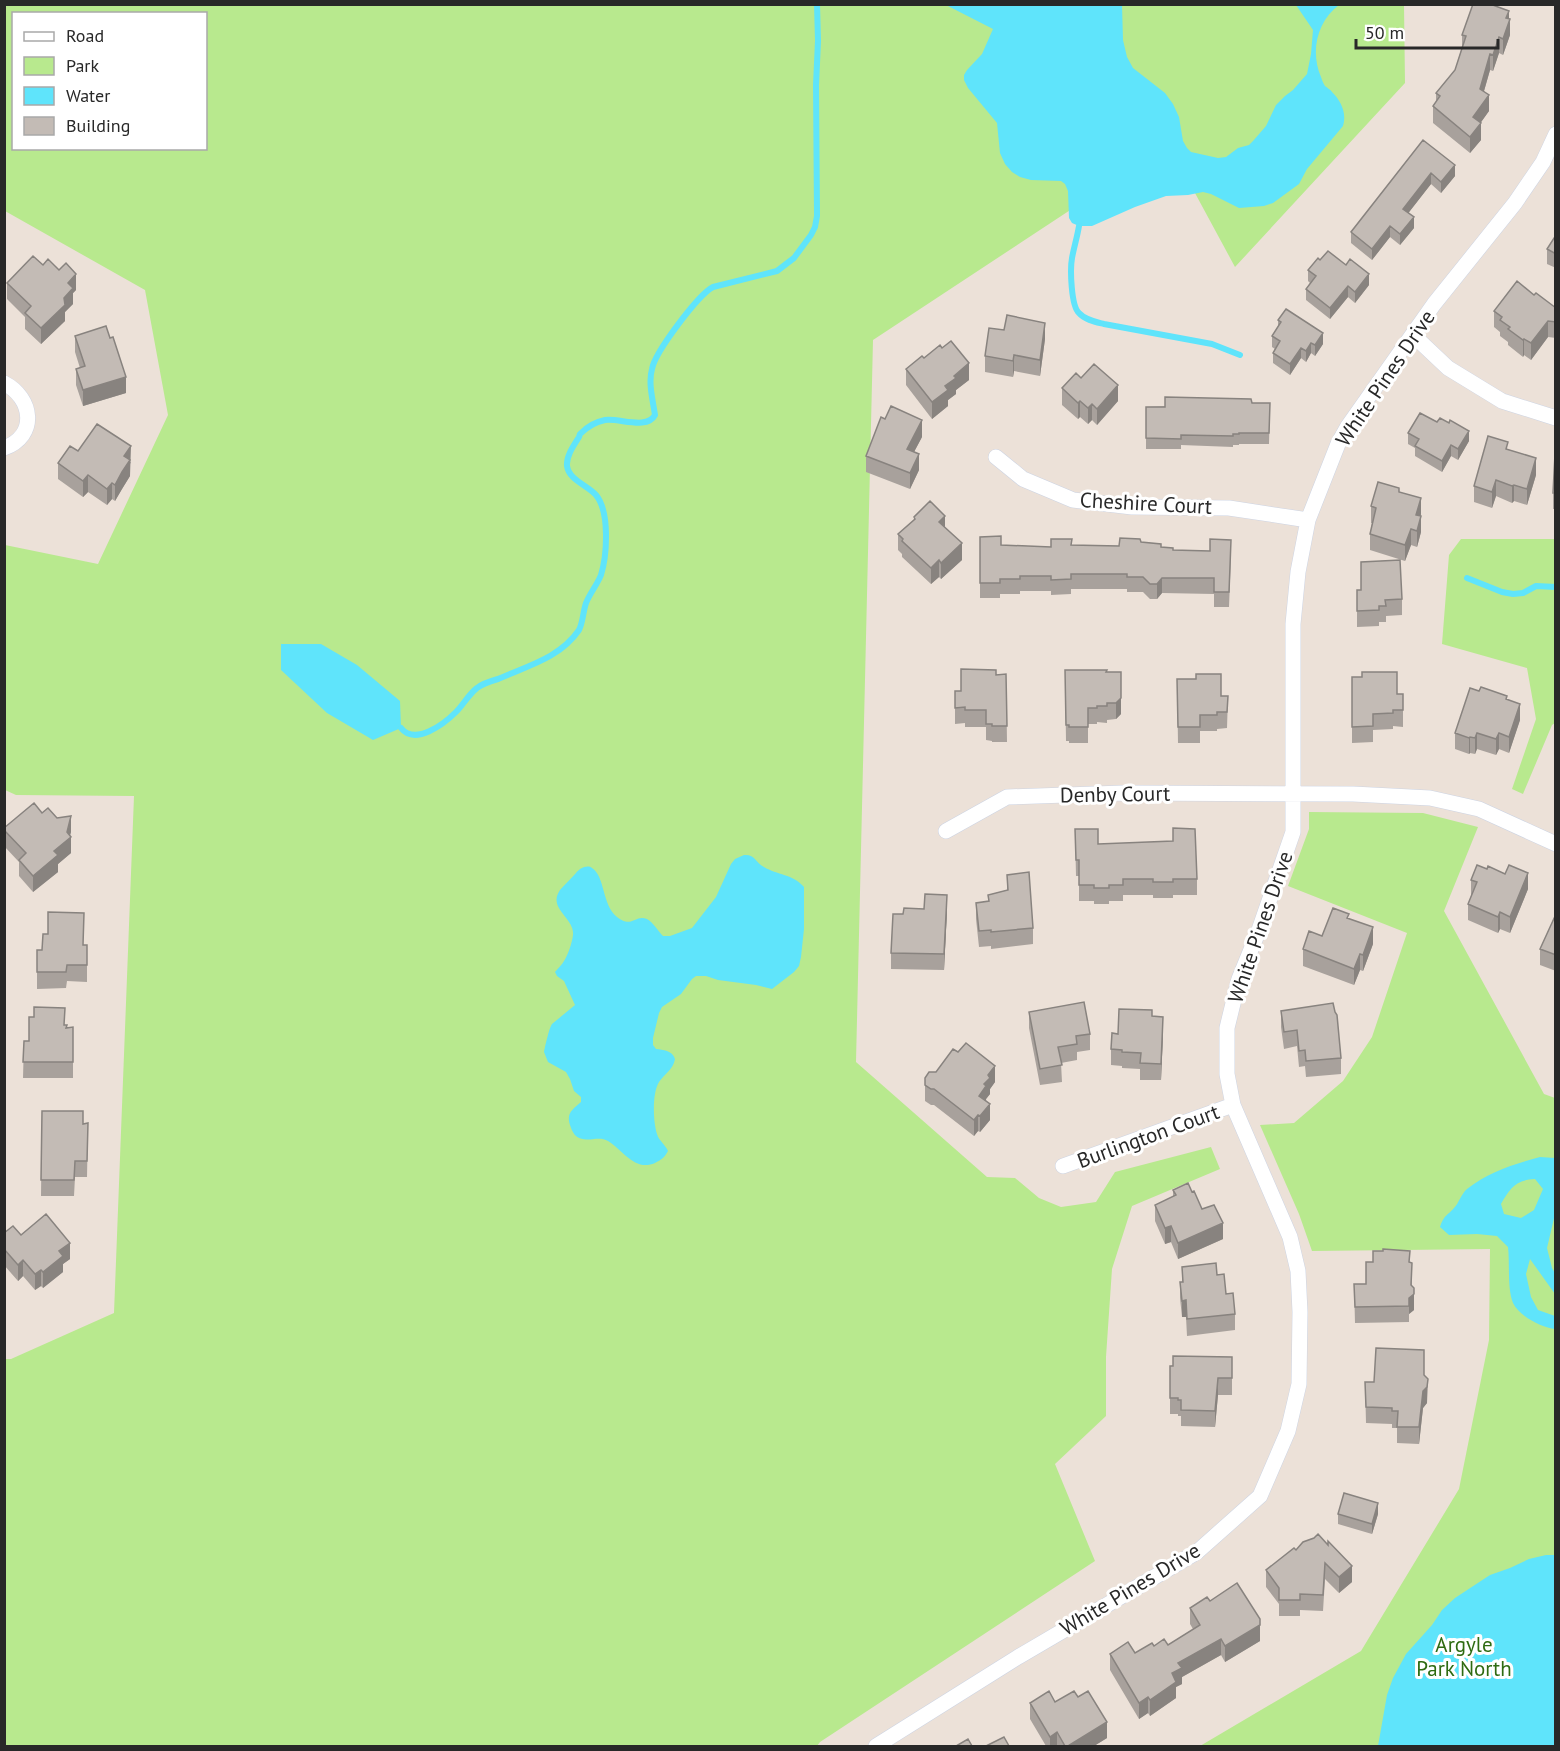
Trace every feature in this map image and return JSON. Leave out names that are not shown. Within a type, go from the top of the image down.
[{"type":"street","name":"White Pines Drive","points":[[876,1746],[1018,1657],[1197,1552],[1260,1496],[1288,1431],[1299,1384],[1298,1281],[1290,1237],[1233,1105],[1227,1074],[1227,1028],[1239,979],[1259,930],[1293,832],[1293,624],[1298,572],[1308,520],[1338,444],[1348,426],[1434,304],[1515,203],[1543,162],[1556,134]]},
{"type":"street","points":[[1413,335],[1448,368],[1502,401],[1556,418]]},
{"type":"street","points":[[4,383],[15,388],[22,397],[27,408],[28,420],[18,441],[4,448]]},
{"type":"street","name":"Cheshire Court","points":[[996,458],[1023,479],[1073,500],[1132,507],[1229,507],[1308,520]]},
{"type":"street","name":"Denby Court","points":[[946,831],[1007,796],[1123,793],[1353,794],[1430,798],[1479,809],[1556,844]]},
{"type":"street","name":"Burlington Court","points":[[1063,1166],[1233,1105]]},
{"type":"green space","points":[[5,5],[1404,5],[1405,83],[1235,267],[1169,145],[873,340],[856,1062],[987,1177],[1015,1178],[1039,1198],[1061,1207],[1096,1202],[1115,1172],[1211,1147],[1220,1169],[1132,1206],[1112,1269],[1106,1357],[1106,1416],[1055,1464],[1095,1561],[817,1746],[5,1746],[5,1359],[11,1359],[114,1313],[134,796],[16,795],[5,790],[5,545],[98,564],[168,415],[145,290],[5,211]]},
{"type":"green space","points":[[1461,539],[1555,539],[1555,723],[1552,725],[1523,794],[1512,789],[1536,719],[1527,668],[1442,644],[1449,555]]},
{"type":"green space","name":"Argyle Park North","points":[[1309,812],[1423,813],[1478,827],[1444,911],[1544,1094],[1555,1098],[1555,1746],[1200,1746],[1361,1651],[1459,1489],[1489,1340],[1490,1249],[1312,1251],[1299,1214],[1260,1125],[1294,1123],[1343,1081],[1372,1037],[1407,933],[1288,886],[1309,829]]},
{"type":"water","points":[[946,5],[1122,5],[1123,40],[1127,57],[1133,68],[1165,93],[1173,104],[1187,148],[1191,152],[1218,158],[1226,157],[1238,148],[1249,145],[1266,126],[1276,105],[1307,74],[1313,30],[1296,5],[1339,5],[1325,19],[1321,28],[1316,57],[1325,86],[1331,90],[1342,107],[1343,126],[1307,169],[1299,184],[1273,203],[1239,208],[1203,192],[1166,196],[1092,226],[1079,226],[1072,223],[1069,218],[1068,191],[1065,184],[1061,181],[1031,180],[1020,177],[1005,164],[1000,153],[997,123],[964,80],[967,70],[982,54],[993,29]]},
{"type":"water","points":[[281,644],[321,644],[357,665],[400,701],[401,728],[373,740],[327,713],[281,670]]},
{"type":"water","points":[[744,855],[753,857],[769,870],[790,877],[804,887],[804,929],[799,966],[772,989],[696,976],[681,994],[662,1007],[653,1045],[656,1049],[670,1052],[675,1059],[671,1069],[659,1082],[655,1093],[656,1129],[668,1151],[661,1159],[655,1163],[641,1165],[608,1141],[577,1137],[573,1133],[569,1117],[581,1102],[581,1097],[574,1091],[566,1072],[548,1062],[544,1052],[552,1024],[575,1005],[564,981],[555,972],[567,956],[573,935],[570,923],[557,903],[560,890],[579,870],[590,867],[599,877],[612,912],[617,917],[626,922],[639,918],[647,919],[663,936],[670,936],[692,928],[716,897],[731,864],[735,859]]},
{"type":"water","points":[[1540,1157],[1555,1158],[1555,1214],[1547,1248],[1555,1273],[1555,1294],[1530,1259],[1526,1274],[1531,1297],[1538,1310],[1555,1316],[1555,1329],[1531,1320],[1516,1308],[1510,1290],[1508,1247],[1497,1236],[1449,1235],[1440,1227],[1463,1193],[1475,1183],[1492,1173]],"holes":[[[1535,1179],[1543,1189],[1534,1210],[1521,1218],[1504,1214],[1501,1204],[1518,1183]]]},
{"type":"water","points":[[1555,1555],[1555,1746],[1378,1746],[1387,1695],[1393,1678],[1406,1654],[1442,1610],[1455,1598],[1490,1575],[1529,1559]]},
{"type":"building","points":[[1473,4],[1490,4],[1509,11],[1506,18],[1510,19],[1503,39],[1499,37],[1493,55],[1490,54],[1480,89],[1489,95],[1473,117],[1481,123],[1470,137],[1433,106],[1440,96],[1436,93],[1455,70],[1466,36],[1462,35]]},
{"type":"building","points":[[1423,140],[1455,165],[1441,182],[1431,173],[1403,209],[1414,217],[1400,234],[1390,226],[1372,249],[1351,232]]},
{"type":"building","points":[[1556,235],[1556,254],[1547,249]]},
{"type":"building","points":[[1328,251],[1346,265],[1350,259],[1369,274],[1355,292],[1348,286],[1330,308],[1306,289],[1316,276],[1308,270],[1318,258],[1320,260]]},
{"type":"building","points":[[33,256],[43,265],[48,259],[59,270],[66,263],[76,274],[68,283],[73,288],[64,298],[65,305],[41,328],[25,313],[31,306],[7,283]]},
{"type":"building","points":[[1517,281],[1534,295],[1536,293],[1556,308],[1556,322],[1548,321],[1531,343],[1508,329],[1510,327],[1500,320],[1502,317],[1494,311]]},
{"type":"building","points":[[1286,309],[1323,333],[1315,345],[1311,343],[1306,351],[1301,348],[1290,364],[1273,353],[1280,341],[1272,336],[1281,322],[1278,320]]},
{"type":"building","points":[[1007,315],[1045,323],[1040,360],[1014,355],[1013,361],[985,356],[989,328],[1004,330]]},
{"type":"building","points":[[106,326],[110,338],[113,337],[126,377],[83,390],[76,369],[85,366],[75,336]]},
{"type":"building","points":[[951,341],[969,363],[954,376],[956,378],[945,386],[948,390],[932,402],[906,369],[922,356],[924,358],[940,345],[942,348]]},
{"type":"building","points":[[1094,364],[1118,385],[1097,409],[1092,404],[1088,408],[1080,401],[1078,403],[1062,388],[1076,373],[1081,378]]},
{"type":"building","points":[[1165,397],[1251,399],[1252,403],[1270,403],[1269,433],[1239,433],[1233,436],[1181,435],[1181,439],[1146,438],[1146,407],[1165,407]]},
{"type":"building","points":[[891,406],[922,420],[907,449],[919,454],[910,473],[866,456],[881,417],[885,419]]},
{"type":"building","points":[[1420,413],[1437,422],[1440,418],[1449,423],[1450,420],[1469,431],[1458,449],[1451,445],[1442,461],[1415,446],[1419,439],[1408,433]]},
{"type":"building","points":[[97,424],[131,446],[124,456],[130,460],[115,485],[112,483],[107,489],[88,475],[83,481],[58,463],[70,446],[78,451]]},
{"type":"building","points":[[1488,436],[1508,442],[1506,449],[1536,458],[1527,489],[1496,480],[1492,492],[1474,486]]},
{"type":"building","points":[[1555,454],[1556,493],[1553,493]]},
{"type":"building","points":[[1378,482],[1399,488],[1399,492],[1421,498],[1416,515],[1421,516],[1417,531],[1411,529],[1405,545],[1370,534],[1376,508],[1371,506]]},
{"type":"building","points":[[930,501],[945,516],[939,522],[962,543],[941,563],[939,560],[931,568],[902,541],[903,539],[898,534]]},
{"type":"building","points":[[1001,536],[1001,545],[1051,547],[1051,539],[1072,539],[1071,545],[1119,546],[1120,538],[1140,539],[1141,542],[1161,544],[1161,547],[1173,548],[1173,550],[1210,551],[1210,539],[1231,540],[1229,592],[1214,592],[1214,578],[1162,578],[1157,584],[1150,584],[1143,577],[1127,577],[1127,574],[1071,574],[1071,579],[1051,580],[1051,576],[1020,576],[1020,579],[1000,579],[1000,583],[980,583],[980,537]]},
{"type":"building","points":[[1400,560],[1402,599],[1385,600],[1386,606],[1379,606],[1379,610],[1357,611],[1357,590],[1361,590],[1361,562]]},
{"type":"building","points":[[961,669],[996,670],[996,675],[1006,674],[1007,726],[986,724],[986,710],[955,708],[955,691],[961,691]]},
{"type":"building","points":[[1065,670],[1121,672],[1121,698],[1116,703],[1107,703],[1107,706],[1088,708],[1088,727],[1069,727],[1066,725]]},
{"type":"building","points":[[1362,672],[1397,672],[1397,694],[1403,694],[1403,710],[1373,714],[1373,726],[1352,727],[1352,677],[1362,677]]},
{"type":"building","points":[[1196,674],[1221,674],[1221,696],[1228,696],[1227,712],[1217,712],[1217,715],[1200,715],[1200,727],[1178,727],[1177,679],[1196,679]]},
{"type":"building","points":[[1481,687],[1507,696],[1506,699],[1520,704],[1509,737],[1499,733],[1496,739],[1477,733],[1475,738],[1469,738],[1455,733],[1470,688],[1479,691]]},
{"type":"building","points":[[34,803],[42,813],[48,808],[57,818],[71,816],[67,832],[71,837],[54,851],[58,855],[33,876],[19,860],[26,853],[4,828]]},
{"type":"building","points":[[1173,828],[1195,829],[1197,879],[1153,882],[1153,879],[1123,879],[1123,885],[1109,885],[1109,888],[1079,885],[1075,829],[1098,829],[1098,844],[1173,841]]},
{"type":"building","points":[[1477,865],[1487,869],[1488,866],[1505,874],[1509,865],[1528,873],[1510,917],[1500,912],[1498,917],[1468,904],[1477,882],[1471,880]]},
{"type":"building","points":[[1029,872],[1033,928],[979,931],[976,903],[989,901],[988,895],[1008,890],[1007,875]]},
{"type":"building","points":[[925,894],[947,895],[944,954],[891,953],[893,914],[903,914],[904,908],[924,909]]},
{"type":"building","points":[[1333,908],[1349,914],[1347,918],[1373,927],[1363,955],[1360,954],[1354,969],[1303,949],[1309,931],[1322,936]]},
{"type":"building","points":[[48,912],[84,913],[83,945],[87,945],[87,965],[67,965],[66,972],[37,972],[37,950],[42,950],[43,934],[48,934]]},
{"type":"building","points":[[1556,914],[1556,955],[1540,949]]},
{"type":"building","points":[[1084,1002],[1090,1034],[1076,1036],[1077,1044],[1058,1047],[1062,1065],[1040,1069],[1029,1012]]},
{"type":"building","points":[[1333,1003],[1337,1015],[1341,1058],[1306,1061],[1305,1050],[1299,1051],[1297,1030],[1284,1032],[1281,1011]]},
{"type":"building","points":[[34,1007],[65,1008],[64,1025],[67,1025],[66,1028],[73,1027],[73,1062],[23,1062],[24,1041],[29,1041],[29,1017],[34,1017]]},
{"type":"building","points":[[1119,1009],[1152,1010],[1152,1016],[1163,1017],[1161,1064],[1140,1063],[1141,1053],[1111,1049],[1112,1033],[1118,1034]]},
{"type":"building","points":[[966,1043],[995,1066],[988,1075],[990,1078],[984,1084],[986,1086],[979,1096],[990,1104],[974,1120],[934,1089],[925,1085],[925,1078],[929,1072],[936,1072],[953,1049],[958,1052]]},
{"type":"building","points":[[42,1111],[83,1111],[83,1124],[88,1123],[87,1161],[75,1161],[74,1180],[41,1180]]},
{"type":"building","points":[[1188,1183],[1202,1209],[1214,1205],[1223,1223],[1178,1243],[1171,1226],[1165,1228],[1155,1205],[1176,1195],[1173,1190]]},
{"type":"building","points":[[46,1214],[70,1243],[59,1251],[63,1256],[43,1272],[41,1270],[35,1274],[23,1260],[18,1265],[4,1249],[4,1233],[13,1226],[21,1235]]},
{"type":"building","points":[[1383,1249],[1410,1251],[1411,1285],[1414,1288],[1414,1294],[1409,1298],[1409,1306],[1355,1307],[1354,1284],[1366,1284],[1366,1262],[1373,1262],[1373,1251],[1383,1251]]},
{"type":"building","points":[[1216,1263],[1217,1275],[1224,1274],[1226,1294],[1233,1293],[1235,1314],[1187,1319],[1186,1300],[1182,1301],[1180,1282],[1183,1282],[1182,1267]]},
{"type":"building","points":[[1376,1348],[1424,1350],[1424,1375],[1428,1379],[1427,1387],[1423,1391],[1419,1427],[1397,1427],[1398,1411],[1392,1411],[1392,1408],[1366,1407],[1365,1382],[1374,1382]]},
{"type":"building","points":[[1173,1356],[1232,1357],[1232,1378],[1218,1378],[1215,1411],[1181,1410],[1181,1400],[1170,1398],[1170,1366],[1173,1366]]},
{"type":"building","points":[[1344,1493],[1378,1503],[1372,1524],[1338,1514]]},
{"type":"building","points":[[1318,1534],[1352,1566],[1339,1577],[1325,1563],[1323,1595],[1300,1594],[1300,1600],[1279,1600],[1279,1588],[1266,1570],[1294,1548],[1296,1550],[1303,1542]]},
{"type":"building","points":[[1237,1583],[1260,1619],[1260,1625],[1225,1646],[1221,1639],[1178,1663],[1182,1668],[1172,1673],[1176,1682],[1150,1700],[1148,1697],[1139,1703],[1110,1654],[1128,1642],[1135,1653],[1152,1643],[1154,1646],[1164,1639],[1168,1645],[1200,1625],[1190,1608],[1207,1597],[1210,1601]]},
{"type":"building","points":[[1049,1691],[1055,1702],[1074,1691],[1078,1697],[1088,1691],[1107,1722],[1065,1746],[1057,1732],[1050,1737],[1030,1703]]},
{"type":"building","points":[[1004,1737],[1009,1746],[986,1746]]},
{"type":"building","points":[[968,1739],[972,1746],[956,1746]]},
{"type":"waterway","points":[[401,728],[414,735],[437,727],[451,717],[479,687],[542,660],[571,640],[579,630],[586,603],[601,575],[606,545],[604,512],[600,502],[592,491],[568,471],[569,455],[580,434],[591,425],[605,420],[640,423],[651,419],[655,415],[650,380],[652,369],[661,350],[688,312],[713,287],[777,271],[794,258],[811,235],[817,216],[817,4]]},
{"type":"waterway","points":[[1079,226],[1072,258],[1071,278],[1074,303],[1081,315],[1104,324],[1212,344],[1240,355]]},
{"type":"waterway","points":[[1467,578],[1513,594],[1523,593],[1536,586],[1556,587]]}]
